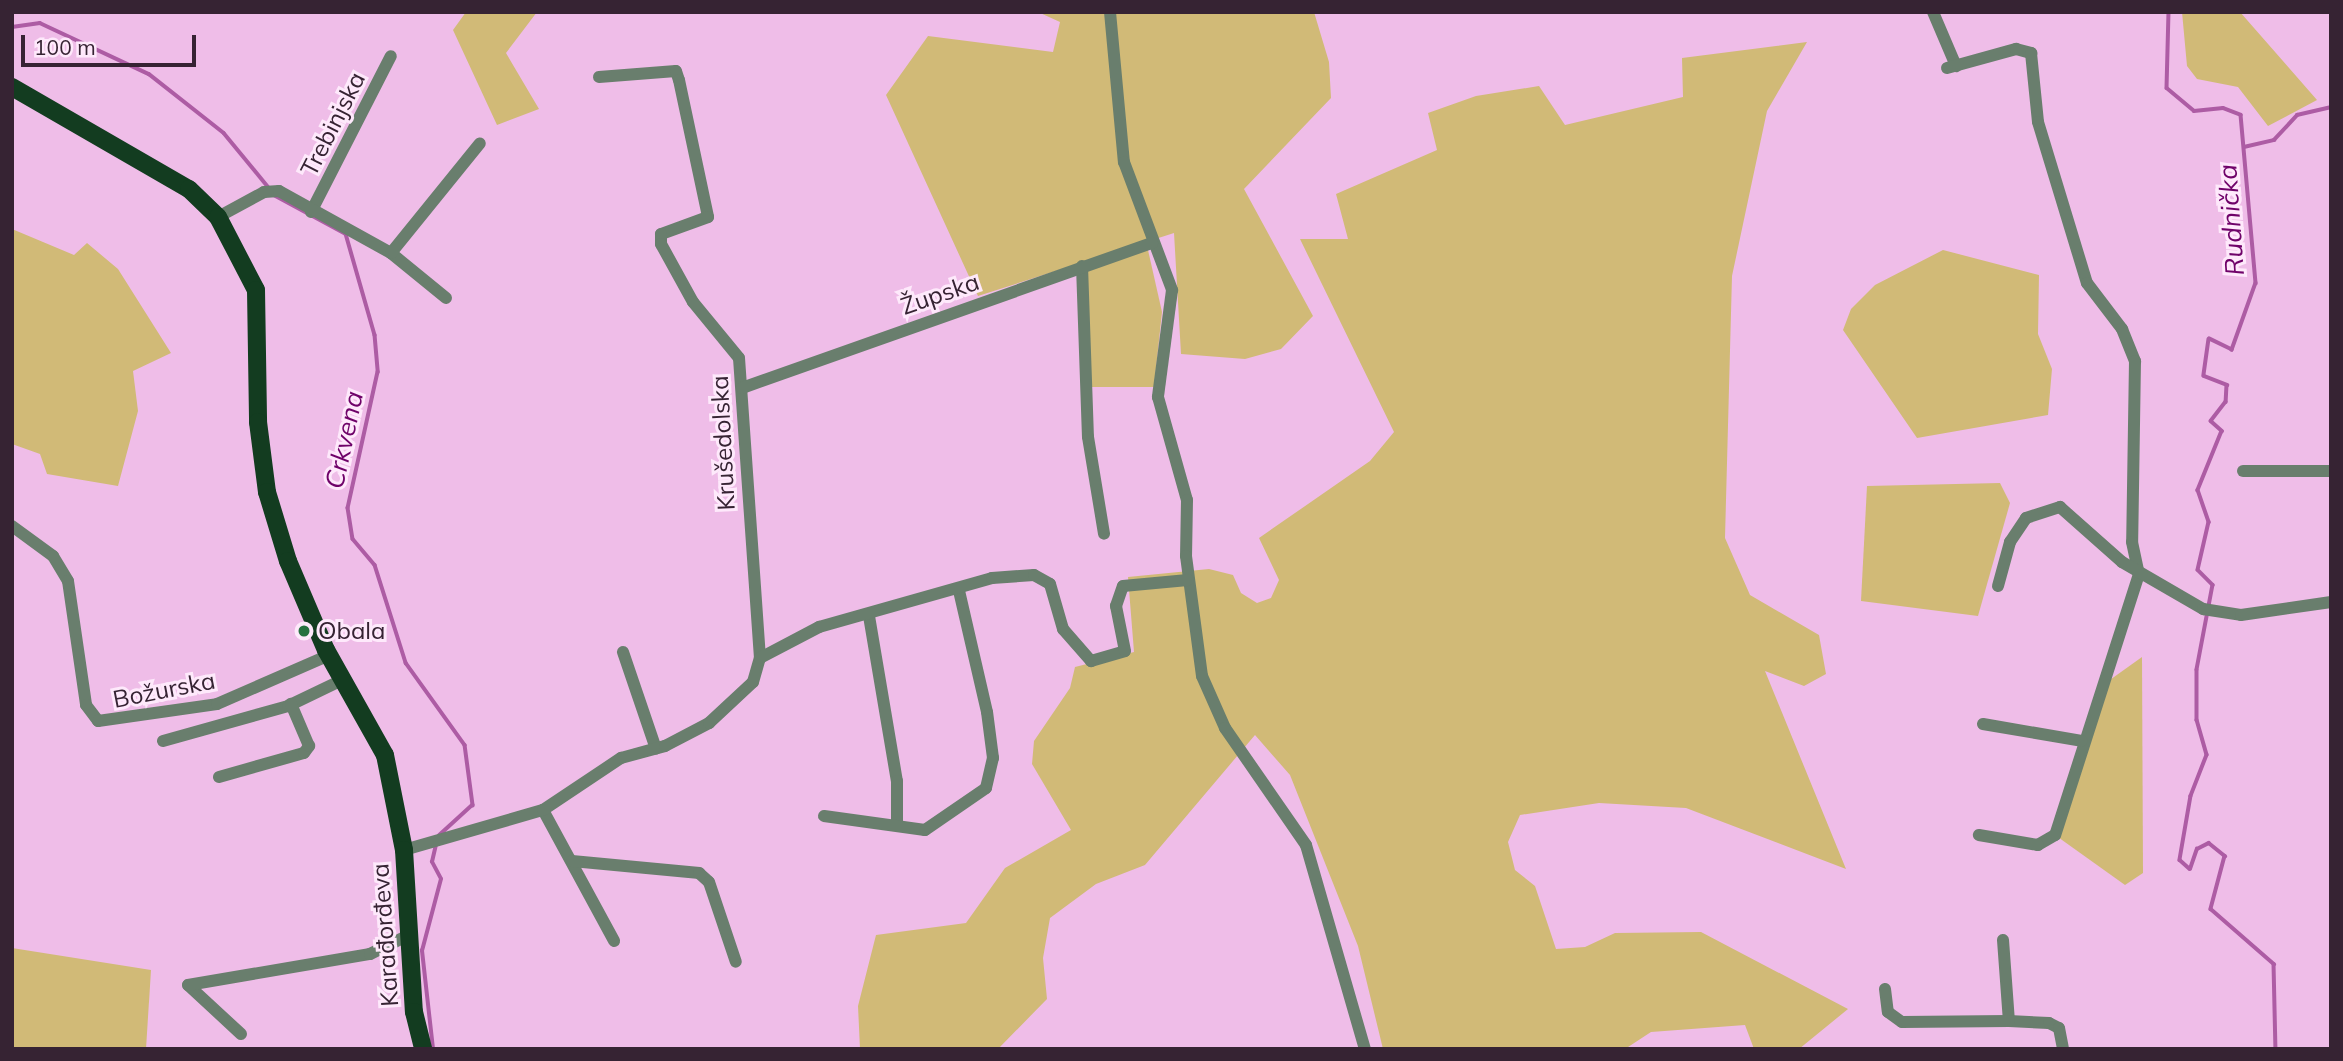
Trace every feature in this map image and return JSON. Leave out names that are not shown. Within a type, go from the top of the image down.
[{"type":"main road","points":[[12,87],[160,167],[218,217],[256,290],[258,422],[267,492],[288,561],[329,655],[385,755],[404,850]]},
{"type":"main road","name":"Karađorđeva","points":[[404,850],[409,935],[424,1049]]},
{"type":"street","points":[[1110,12],[1124,162],[1171,290],[1158,397],[1187,500],[1188,580],[1202,676],[1225,728],[1306,845],[1365,1049]]},
{"type":"street","points":[[1933,12],[1951,67],[2016,49],[2035,61],[2038,122],[2087,283],[2122,329],[2135,361],[2132,542],[2139,574],[2049,843],[1979,835]]},
{"type":"street","name":"Trebinjska","points":[[312,212],[391,56]]},
{"type":"street","name":"Krušedolska","points":[[599,77],[676,71],[708,217],[661,234],[661,244],[693,302],[738,358],[743,388],[760,658]]},
{"type":"street","points":[[391,253],[480,143]]},
{"type":"street","name":"Trebinjska","points":[[218,217],[267,191],[391,253],[446,298]]},
{"type":"street","name":"Župska","points":[[743,388],[1152,243]]},
{"type":"street","points":[[1082,266],[1088,437],[1104,534]]},
{"type":"street","points":[[2243,471],[2331,471]]},
{"type":"street","points":[[1998,586],[2010,542],[2041,508],[2060,507],[2139,574],[2203,609],[2219,614],[2331,602]]},
{"type":"street","name":"Božurska","points":[[12,526],[53,556],[68,581],[86,705],[98,721],[217,704],[329,655]]},
{"type":"street","points":[[760,658],[818,627],[959,591],[992,578],[1042,576],[1063,629],[1091,661],[1125,651],[1116,606],[1123,586],[1188,580]]},
{"type":"street","points":[[824,816],[857,824],[897,821],[925,830],[979,796],[991,778],[987,712],[959,591]]},
{"type":"street","points":[[869,616],[897,781],[897,821]]},
{"type":"street","points":[[624,652],[656,748]]},
{"type":"street","name":"Karađorđeva","points":[[404,850],[458,838],[543,810],[621,758],[656,748],[709,723],[753,682],[760,658]]},
{"type":"street","points":[[163,741],[291,704],[344,679]]},
{"type":"street","points":[[219,777],[304,753],[309,746],[291,704]]},
{"type":"street","points":[[1983,724],[2082,741]]},
{"type":"street","points":[[543,810],[614,941]]},
{"type":"street","points":[[572,860],[699,873],[709,882],[736,962]]},
{"type":"street","points":[[241,1034],[188,985],[369,954],[409,935]]},
{"type":"street","points":[[2003,940],[2009,1021]]},
{"type":"street","points":[[1885,989],[1888,1012],[1902,1022],[2049,1023],[2059,1028],[2063,1049]]},
{"type":"shaded area","points":[[466,12],[537,12],[506,53],[539,109],[497,125],[453,30]]},
{"type":"shaded area","points":[[1038,12],[1314,12],[1329,62],[1331,98],[1244,189],[1313,316],[1281,349],[1245,359],[1181,354],[1174,233],[978,296],[886,95],[928,36],[1053,52],[1060,22]]},
{"type":"shaded area","points":[[2182,12],[2240,12],[2317,100],[2268,126],[2238,87],[2197,79],[2187,66]]},
{"type":"shaded area","points":[[1807,42],[1767,111],[1732,276],[1725,538],[1750,595],[1819,635],[1826,674],[1804,686],[1765,671],[1846,869],[1686,808],[1599,803],[1520,815],[1508,842],[1515,870],[1535,886],[1556,949],[1585,947],[1615,933],[1701,932],[1848,1009],[1799,1049],[1754,1049],[1745,1025],[1651,1032],[1625,1049],[1383,1049],[1358,946],[1290,775],[1255,735],[1145,865],[1096,884],[1050,918],[1043,958],[1047,999],[998,1049],[860,1049],[858,1006],[876,935],[966,923],[1005,868],[1071,830],[1032,764],[1034,741],[1070,688],[1075,667],[1134,652],[1128,577],[1209,569],[1233,575],[1241,593],[1257,603],[1271,598],[1279,580],[1259,538],[1370,461],[1394,432],[1300,239],[1348,239],[1336,194],[1437,150],[1428,113],[1476,96],[1539,86],[1565,125],[1683,97],[1682,58]]},
{"type":"shaded area","points":[[12,229],[74,255],[87,243],[118,269],[171,353],[133,371],[138,411],[118,486],[47,474],[40,454],[12,444]]},
{"type":"shaded area","points":[[1148,250],[1162,312],[1154,387],[1089,387],[1085,270]]},
{"type":"shaded area","points":[[1943,250],[2039,275],[2038,334],[2052,369],[2048,415],[1917,438],[1843,330],[1851,309],[1875,285]]},
{"type":"shaded area","points":[[2000,483],[2010,503],[1978,616],[1861,601],[1867,486]]},
{"type":"shaded area","points":[[2142,657],[2143,873],[2125,885],[2055,835],[2100,687]]},
{"type":"shaded area","points":[[12,948],[151,970],[146,1049],[12,1049]]},
{"type":"waterway","name":"Rudnička","points":[[2169,12],[2167,88],[2194,111],[2223,108],[2241,115],[2256,283],[2232,350],[2209,339],[2204,376],[2227,385],[2226,402],[2211,421],[2222,431],[2198,490],[2209,522],[2198,570],[2213,585],[2197,670],[2197,720],[2207,755],[2191,796],[2180,860],[2190,869],[2197,849],[2209,843],[2225,856],[2211,909],[2274,964],[2276,1049]]},
{"type":"waterway","name":"Crkvena","points":[[12,27],[40,23],[149,74],[224,133],[270,189]]},
{"type":"waterway","points":[[2244,147],[2274,140],[2297,115],[2331,107]]},
{"type":"waterway","name":"Crkvena","points":[[274,195],[346,234],[375,335],[378,372],[348,508],[353,539],[375,565],[406,663],[465,745],[473,805],[440,835]]},
{"type":"waterway","name":"Crkvena","points":[[433,1049],[422,951],[441,879],[432,862],[436,845]]},
{"type":"place","name":"Obala","points":[[304,631]]}]
